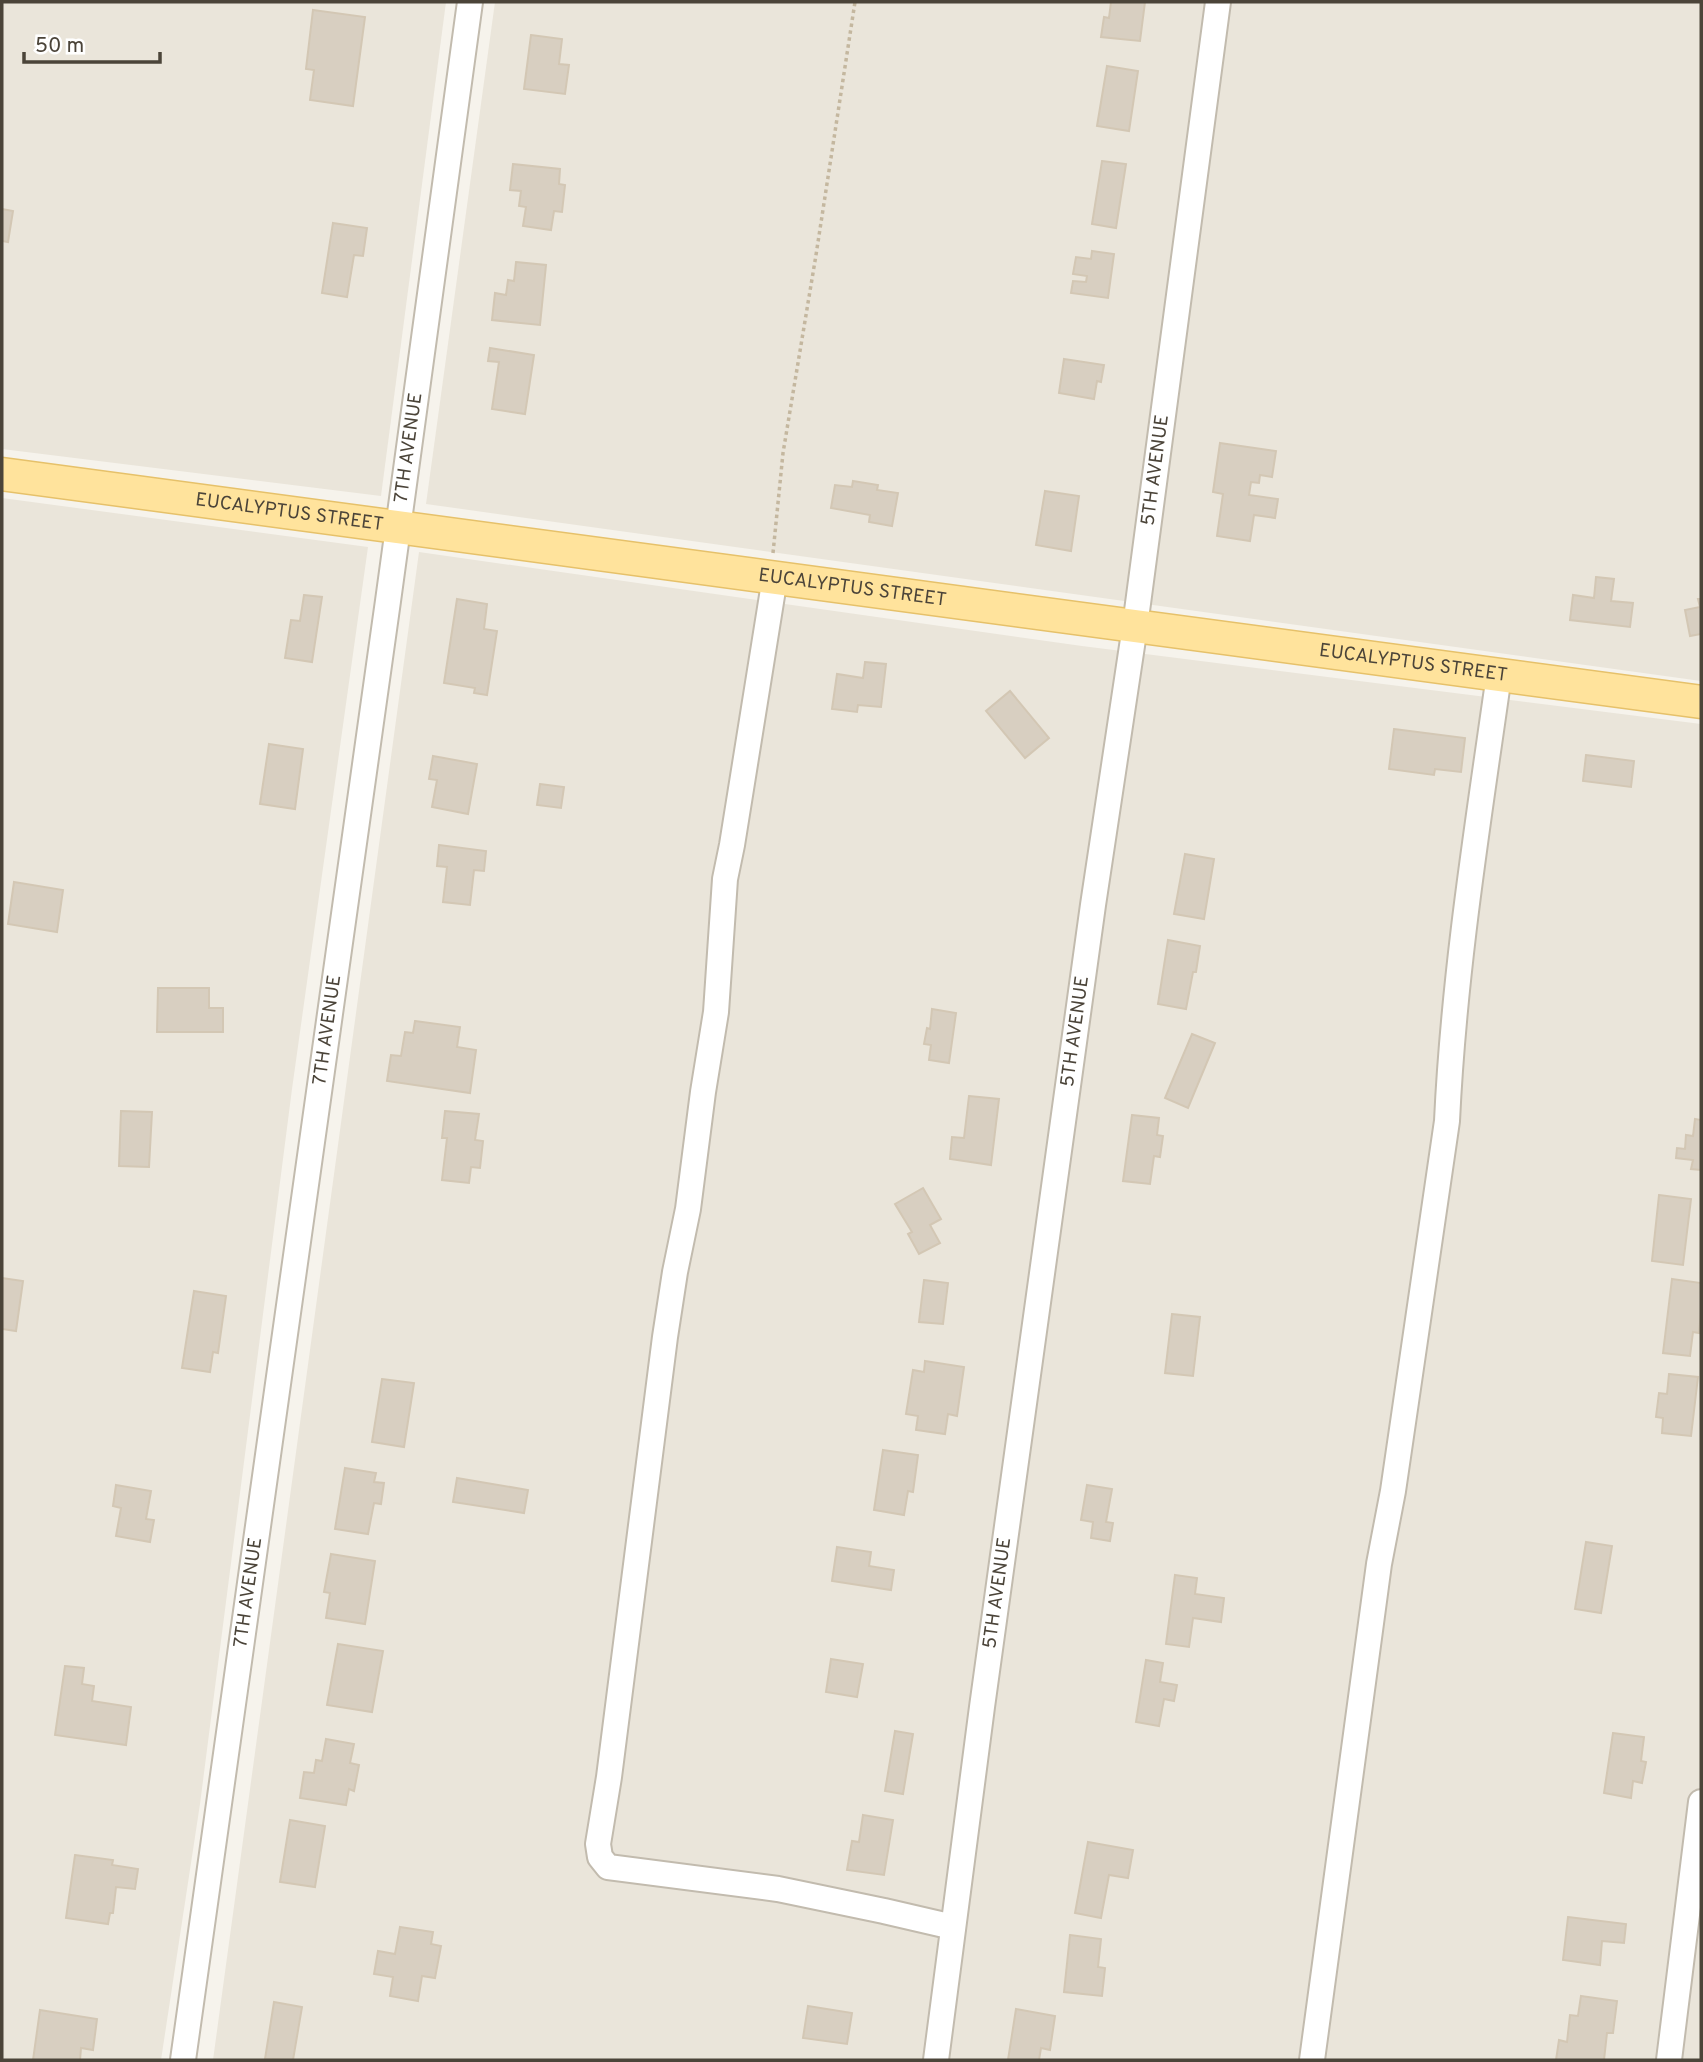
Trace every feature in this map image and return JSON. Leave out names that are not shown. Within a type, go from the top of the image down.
[{"type":"main road","name":"EUCALYPTUS STREET","points":[[2,474],[1701,702]]},
{"type":"street","name":"7TH AVENUE","points":[[183,2060],[470,2]]},
{"type":"street","name":"5TH AVENUE","points":[[936,2060],[1085,960],[1135,626],[1218,2]]},
{"type":"street","points":[[775,577],[732,845],[724,879],[716,1012],[688,1209],[675,1272],[598,1844],[600,1857],[608,1867],[778,1889],[953,1927]]},
{"type":"street","points":[[1312,2060],[1379,1564],[1393,1491],[1447,1121],[1461,943],[1499,675]]},
{"type":"street","points":[[1669,2060],[1701,1802]]},
{"type":"path","points":[[775,577],[773,551],[783,453],[817,256],[855,2]]},
{"type":"shaded area","points":[[2,2],[446,2],[381,496],[2,449]]},
{"type":"shaded area","points":[[495,2],[1701,2],[1701,681],[426,504]]},
{"type":"shaded area","points":[[2,498],[368,547],[292,1089],[200,1804],[161,2060],[2,2060]]},
{"type":"shaded area","points":[[419,552],[1082,646],[1701,724],[1701,2060],[213,2060]]},
{"type":"building","points":[[1111,2],[1145,2],[1140,41],[1101,37],[1104,17],[1109,18]]},
{"type":"building","points":[[313,10],[365,17],[353,106],[310,100],[314,70],[306,69]]},
{"type":"building","points":[[531,35],[562,39],[559,64],[569,65],[565,94],[524,89]]},
{"type":"building","points":[[1107,66],[1138,71],[1129,131],[1097,126]]},
{"type":"building","points":[[1102,161],[1126,164],[1116,228],[1092,224]]},
{"type":"building","points":[[513,164],[560,169],[559,184],[565,185],[562,212],[554,211],[551,230],[523,226],[526,207],[519,206],[521,191],[510,190]]},
{"type":"building","points":[[2,209],[13,211],[8,242],[2,241]]},
{"type":"building","points":[[333,223],[367,228],[363,256],[354,255],[347,297],[322,293]]},
{"type":"building","points":[[1092,251],[1114,254],[1108,298],[1071,293],[1073,281],[1086,282],[1087,276],[1073,274],[1076,257],[1091,259]]},
{"type":"building","points":[[516,262],[546,265],[540,325],[492,320],[495,293],[506,295],[508,280],[514,281]]},
{"type":"building","points":[[490,348],[534,355],[525,414],[492,409],[499,362],[488,361]]},
{"type":"building","points":[[1064,359],[1104,365],[1101,382],[1097,381],[1094,399],[1059,393]]},
{"type":"building","points":[[1220,443],[1276,451],[1272,477],[1260,475],[1259,483],[1251,482],[1249,495],[1278,499],[1275,518],[1254,515],[1250,541],[1217,536],[1223,494],[1213,492]]},
{"type":"building","points":[[853,481],[878,485],[877,490],[898,493],[892,526],[869,522],[870,515],[831,508],[835,485],[852,487]]},
{"type":"building","points":[[1045,491],[1079,496],[1071,551],[1036,545]]},
{"type":"building","points":[[1596,577],[1614,579],[1611,601],[1633,603],[1630,627],[1570,620],[1573,595],[1594,598]]},
{"type":"building","points":[[304,595],[322,597],[312,662],[285,658],[291,620],[300,621]]},
{"type":"building","points":[[457,599],[487,604],[484,629],[497,631],[487,695],[474,693],[475,688],[444,683]]},
{"type":"building","points":[[1698,599],[1701,599],[1701,634],[1690,636],[1685,610],[1700,607]]},
{"type":"building","points":[[865,662],[886,664],[881,707],[858,705],[857,712],[832,709],[837,674],[863,678]]},
{"type":"building","points":[[1010,691],[1049,738],[1025,758],[986,711]]},
{"type":"building","points":[[1394,729],[1465,738],[1461,772],[1435,769],[1434,775],[1389,769]]},
{"type":"building","points":[[269,744],[303,749],[295,809],[260,804]]},
{"type":"building","points":[[1586,755],[1634,761],[1631,787],[1583,781]]},
{"type":"building","points":[[433,756],[477,764],[468,814],[432,807],[437,780],[429,779]]},
{"type":"building","points":[[540,784],[564,787],[561,808],[537,805]]},
{"type":"building","points":[[439,845],[486,851],[484,871],[474,870],[470,905],[443,902],[447,867],[437,866]]},
{"type":"building","points":[[1185,854],[1214,859],[1204,919],[1174,914]]},
{"type":"building","points":[[14,882],[63,890],[57,932],[8,924]]},
{"type":"building","points":[[1168,940],[1200,946],[1186,1009],[1158,1004]]},
{"type":"building","points":[[158,988],[209,988],[209,1008],[223,1008],[223,1032],[157,1032]]},
{"type":"building","points":[[932,1009],[956,1013],[949,1063],[929,1060],[931,1045],[924,1044],[927,1028],[930,1029]]},
{"type":"building","points":[[415,1021],[460,1027],[457,1047],[476,1050],[470,1093],[387,1081],[391,1055],[401,1056],[405,1032],[413,1033]]},
{"type":"building","points":[[1192,1034],[1215,1043],[1188,1108],[1165,1098]]},
{"type":"building","points":[[969,1096],[999,1099],[991,1165],[950,1159],[952,1137],[964,1138]]},
{"type":"building","points":[[121,1111],[152,1112],[149,1167],[119,1166]]},
{"type":"building","points":[[445,1111],[479,1114],[475,1140],[483,1141],[480,1168],[471,1167],[469,1183],[442,1180],[447,1138],[442,1138]]},
{"type":"building","points":[[1132,1115],[1159,1118],[1157,1135],[1163,1136],[1160,1157],[1154,1156],[1150,1184],[1123,1181]]},
{"type":"building","points":[[1695,1119],[1701,1120],[1701,1170],[1691,1169],[1693,1160],[1676,1158],[1677,1148],[1685,1149],[1686,1135],[1693,1136]]},
{"type":"building","points":[[923,1188],[941,1219],[930,1225],[940,1243],[919,1254],[908,1234],[912,1232],[895,1204]]},
{"type":"building","points":[[1659,1195],[1691,1199],[1683,1265],[1652,1261]]},
{"type":"building","points":[[2,1278],[23,1281],[16,1331],[2,1329]]},
{"type":"building","points":[[1672,1279],[1701,1283],[1699,1333],[1693,1332],[1690,1356],[1663,1353]]},
{"type":"building","points":[[924,1280],[948,1283],[943,1324],[919,1322]]},
{"type":"building","points":[[194,1291],[226,1296],[218,1353],[213,1352],[210,1372],[182,1368]]},
{"type":"building","points":[[1172,1314],[1200,1317],[1193,1376],[1165,1373]]},
{"type":"building","points":[[925,1361],[964,1367],[957,1416],[948,1414],[945,1434],[916,1430],[918,1416],[906,1414],[913,1370],[924,1372]]},
{"type":"building","points":[[1669,1374],[1698,1377],[1691,1436],[1662,1433],[1663,1418],[1656,1417],[1659,1393],[1667,1394]]},
{"type":"building","points":[[382,1379],[414,1383],[404,1447],[372,1442]]},
{"type":"building","points":[[883,1450],[918,1455],[913,1492],[908,1491],[904,1515],[874,1510]]},
{"type":"building","points":[[345,1468],[376,1473],[374,1482],[384,1483],[381,1504],[374,1503],[368,1534],[335,1529]]},
{"type":"building","points":[[457,1478],[528,1490],[524,1513],[453,1502]]},
{"type":"building","points":[[116,1485],[151,1491],[146,1519],[154,1520],[150,1542],[116,1536],[121,1508],[113,1506]]},
{"type":"building","points":[[1087,1485],[1112,1489],[1106,1522],[1113,1523],[1110,1541],[1091,1538],[1093,1522],[1081,1520]]},
{"type":"building","points":[[1586,1542],[1612,1546],[1601,1613],[1575,1609]]},
{"type":"building","points":[[837,1547],[871,1552],[869,1566],[894,1570],[891,1590],[832,1581]]},
{"type":"building","points":[[331,1554],[375,1561],[365,1624],[326,1618],[330,1593],[324,1592]]},
{"type":"building","points":[[1175,1575],[1197,1578],[1195,1594],[1224,1598],[1221,1622],[1193,1618],[1189,1647],[1166,1644]]},
{"type":"building","points":[[338,1644],[383,1651],[372,1712],[327,1705]]},
{"type":"building","points":[[831,1659],[863,1664],[857,1697],[826,1692]]},
{"type":"building","points":[[1146,1660],[1163,1663],[1160,1682],[1177,1685],[1174,1701],[1164,1699],[1159,1726],[1136,1722]]},
{"type":"building","points":[[65,1666],[84,1668],[82,1684],[94,1686],[92,1701],[131,1707],[126,1745],[55,1735]]},
{"type":"building","points":[[895,1731],[913,1734],[903,1794],[885,1791]]},
{"type":"building","points":[[1613,1733],[1644,1737],[1641,1761],[1646,1762],[1642,1783],[1633,1781],[1631,1798],[1604,1793]]},
{"type":"building","points":[[326,1739],[354,1744],[350,1763],[359,1765],[354,1791],[349,1789],[346,1805],[300,1798],[304,1772],[314,1773],[316,1760],[322,1761]]},
{"type":"building","points":[[863,1815],[893,1820],[884,1875],[847,1870],[852,1841],[859,1842]]},
{"type":"building","points":[[290,1820],[325,1826],[315,1887],[280,1882]]},
{"type":"building","points":[[1088,1842],[1133,1850],[1128,1878],[1109,1875],[1101,1918],[1075,1913]]},
{"type":"building","points":[[75,1855],[113,1860],[112,1865],[138,1869],[135,1889],[116,1887],[113,1913],[110,1913],[108,1924],[66,1918]]},
{"type":"building","points":[[1568,1917],[1626,1924],[1624,1943],[1602,1941],[1600,1965],[1563,1960]]},
{"type":"building","points":[[400,1927],[433,1932],[431,1944],[441,1946],[435,1978],[422,1976],[418,2001],[390,1996],[393,1977],[374,1974],[378,1951],[395,1954]]},
{"type":"building","points":[[1070,1935],[1101,1939],[1098,1967],[1105,1968],[1102,1996],[1064,1992]]},
{"type":"building","points":[[1581,1996],[1617,2001],[1613,2033],[1607,2033],[1604,2060],[1556,2060],[1559,2040],[1567,2042],[1570,2015],[1578,2016]]},
{"type":"building","points":[[274,2002],[302,2007],[293,2060],[265,2059]]},
{"type":"building","points":[[808,2006],[852,2013],[847,2044],[803,2038]]},
{"type":"building","points":[[1016,2009],[1055,2016],[1050,2050],[1041,2048],[1039,2060],[1008,2060]]},
{"type":"building","points":[[40,2010],[97,2019],[93,2050],[81,2048],[80,2060],[33,2060]]}]
